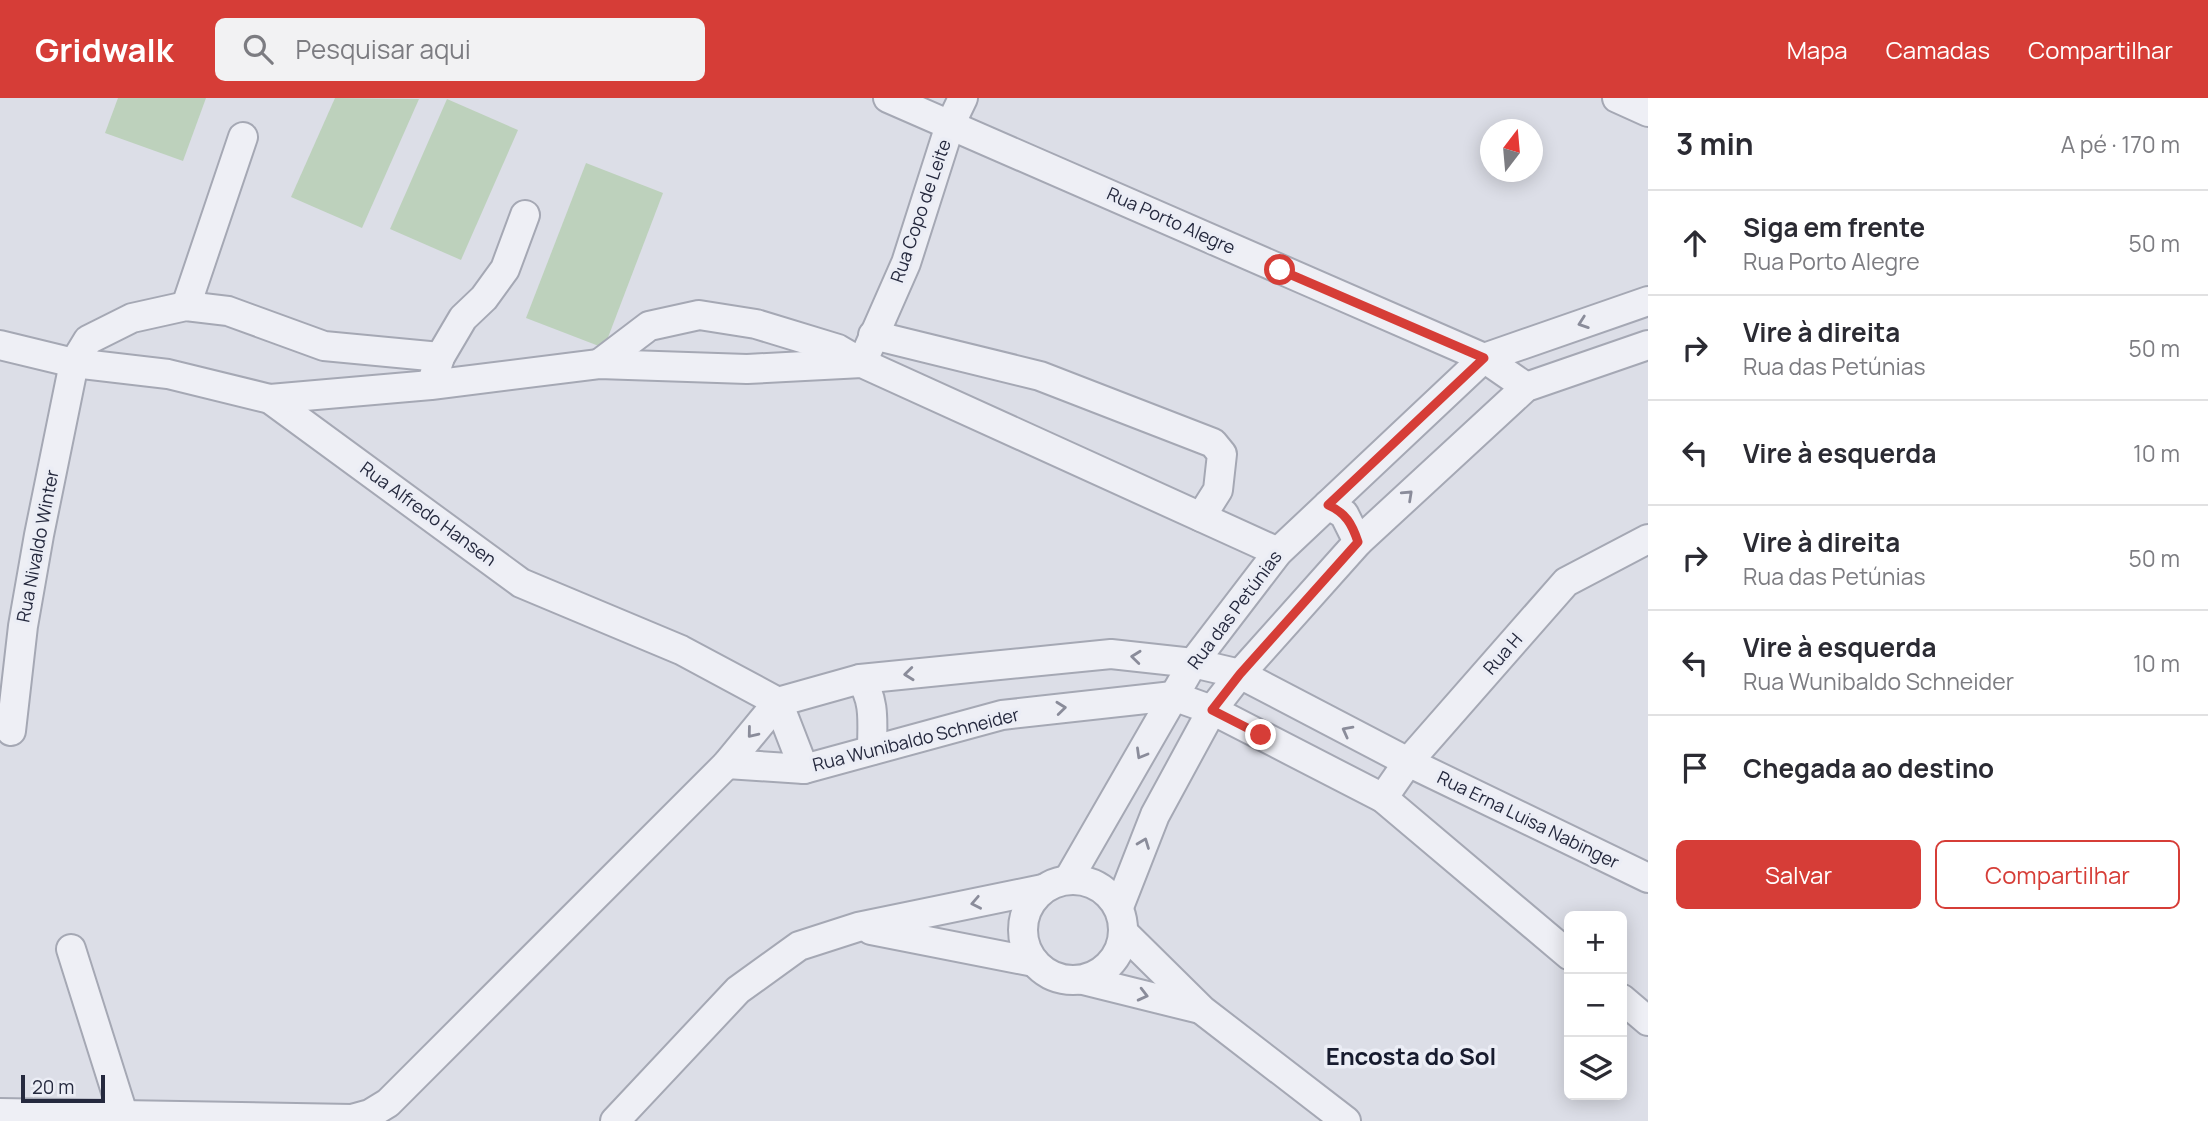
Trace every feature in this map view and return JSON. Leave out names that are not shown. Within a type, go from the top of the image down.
[{"type":"street","name":"Rua Porto Alegre","points":[[888,98],[1484,358],[1526,387]]},
{"type":"street","name":"Rua Copo de Leite","points":[[862,363],[906,262],[950,125],[963,98]]},
{"type":"street","points":[[1617,98],[1648,112]]},
{"type":"street","points":[[186,306],[243,137]]},
{"type":"street","points":[[431,385],[440,357],[463,318],[484,298],[505,269],[525,215]]},
{"type":"street","name":"Rua das Petúnias","points":[[1056,885],[1193,663],[1278,552],[1484,358],[1648,301]]},
{"type":"street","points":[[74,363],[88,340],[132,318],[186,306],[228,311],[324,346],[440,357]]},
{"type":"street","points":[[599,364],[649,326],[699,315],[756,324],[838,349],[862,363],[1278,552]]},
{"type":"street","points":[[873,335],[1040,376],[1213,443],[1222,454],[1218,490],[1200,517]]},
{"type":"street","name":"Rua Alfredo Hansen","points":[[0,345],[74,363],[168,374],[270,399],[521,583],[681,650],[778,702]]},
{"type":"street","points":[[1083,980],[1099,974],[1112,963],[1121,949],[1122,920],[1155,815],[1212,710],[1240,674],[1358,542],[1526,387],[1648,345]]},
{"type":"street","name":"Rua Nivaldo Winter","points":[[11,731],[23,626],[74,363]]},
{"type":"street","points":[[270,399],[431,385],[599,364],[747,369],[862,363]]},
{"type":"street","points":[[1328,505],[1344,514],[1358,542]]},
{"type":"street","name":"Rua H","points":[[1383,798],[1408,762],[1566,582],[1648,539]]},
{"type":"street","points":[[0,1113],[352,1119],[370,1114],[388,1103],[727,764],[778,702],[860,679],[1111,654],[1193,663],[1240,674],[1408,762]]},
{"type":"street","points":[[860,679],[868,689],[873,707],[872,750]]},
{"type":"street","name":"Rua Wunibaldo Schneider","points":[[727,764],[804,769],[1002,715],[1173,696],[1212,710],[1383,798],[1564,951]]},
{"type":"street","points":[[778,702],[804,769]]},
{"type":"street","name":"Rua Erna Luisa Nabinger","points":[[1408,762],[1648,878]]},
{"type":"street","points":[[615,1121],[738,990],[799,946],[858,927],[1084,881],[1100,887],[1122,920],[1202,1010],[1346,1121]]},
{"type":"street","points":[[1056,885],[1032,901],[1024,916],[1026,948],[1044,972],[1056,978],[1083,980],[1202,1010]]},
{"type":"street","points":[[858,927],[1034,962]]},
{"type":"street","points":[[71,949],[124,1116]]},
{"type":"street","points":[[1627,1003],[1648,1021]]},
{"type":"green space","points":[[118,98],[206,98],[183,161],[105,133]]},
{"type":"green space","points":[[335,98],[419,99],[362,228],[291,197]]},
{"type":"green space","points":[[447,99],[518,130],[461,260],[390,229]]},
{"type":"green space","points":[[586,163],[663,193],[604,348],[526,318]]},
{"type":"district","name":"Encosta do Sol","points":[[1411,1057]]},
{"type":"route","points":[[1261,735],[1212,710],[1240,674],[1358,542],[1344,514],[1328,505],[1484,358],[1280,270]]}]
